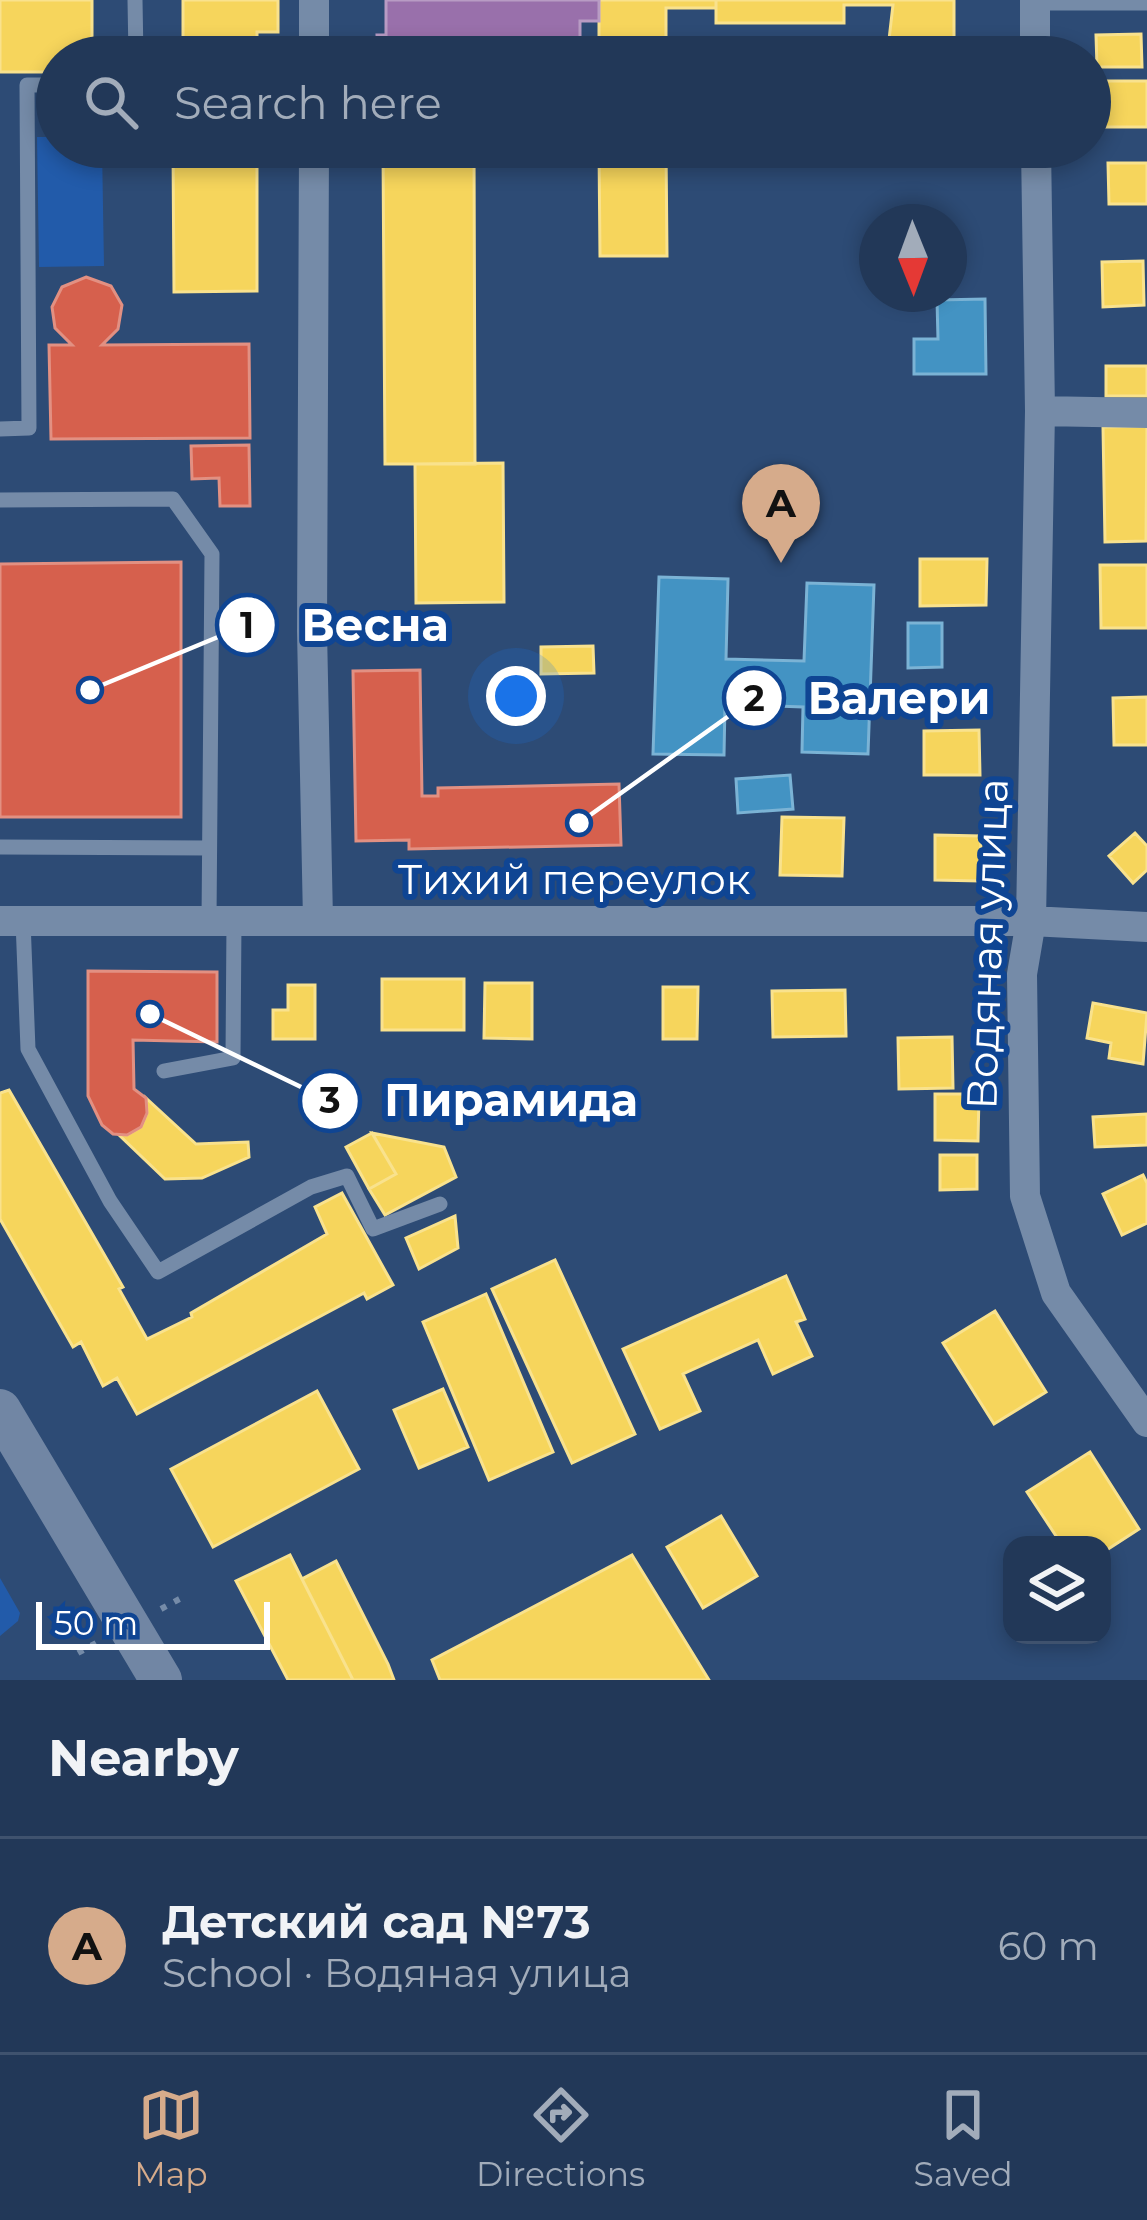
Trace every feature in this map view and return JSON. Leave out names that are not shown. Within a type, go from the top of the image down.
[{"type":"main road","points":[[0,1410],[161,1680]]},
{"type":"street","points":[[314,0],[314,36]]},
{"type":"street","points":[[1035,2],[1035,36]]},
{"type":"street","points":[[314,168],[312,632],[318,920]]},
{"type":"street","name":"Водяная улица","points":[[1036,168],[1040,411],[1031,921],[1022,974],[1025,1196],[1056,1293],[1147,1422]]},
{"type":"street","points":[[1040,411],[1147,413]]},
{"type":"street","name":"Тихий переулок","points":[[11,921],[1031,921],[1147,927]]},
{"type":"lane","points":[[135,0],[136,36]]},
{"type":"lane","points":[[1035,2],[1147,3]]},
{"type":"lane","points":[[0,429],[29,428],[27,85],[36,85]]},
{"type":"lane","points":[[0,500],[172,499],[212,554],[209,848],[222,921],[233,1058],[164,1071]]},
{"type":"lane","points":[[0,847],[209,848]]},
{"type":"lane","points":[[11,921],[28,1049],[110,1201],[158,1272],[311,1187],[347,1176],[373,1229],[440,1204]]},
{"type":"path","points":[[159,1610],[185,1596]]},
{"type":"path","points":[[78,1653],[100,1641]]},
{"type":"shaded area","points":[[37,168],[102,168],[104,266],[39,267]]},
{"type":"shaded area","points":[[0,1578],[20,1613],[18,1621],[0,1636]]},
{"type":"building: Homes","points":[[0,0],[92,0],[92,36],[36,36],[36,72],[0,72]]},
{"type":"building: Homes","points":[[183,0],[278,0],[278,32],[183,36]]},
{"type":"building: Homes","points":[[599,0],[716,0],[716,8],[666,8],[666,36],[599,36]]},
{"type":"building: Homes","points":[[716,0],[954,0],[954,36],[889,36],[893,5],[844,5],[844,23],[716,23]]},
{"type":"building: Homes","points":[[1141,34],[1142,67],[1111,67],[1111,36],[1096,35]]},
{"type":"building: Homes","points":[[1111,81],[1147,81],[1147,127],[1111,127]]},
{"type":"building: Homes","points":[[1111,163],[1147,163],[1147,204],[1109,204]]},
{"type":"building: Homes","points":[[173,168],[257,168],[257,291],[174,292]]},
{"type":"building: Homes","points":[[383,168],[474,168],[475,464],[385,464]]},
{"type":"building: Homes","points":[[599,168],[666,168],[667,256],[600,256]]},
{"type":"building: Homes","points":[[1143,261],[1144,305],[1103,307],[1102,262]]},
{"type":"building: Homes","points":[[1106,366],[1147,366],[1147,396],[1106,396]]},
{"type":"building: Homes","points":[[1147,426],[1146,541],[1105,542],[1103,427]]},
{"type":"building: Homes","points":[[503,463],[504,602],[416,603],[415,464]]},
{"type":"building: Homes","points":[[920,559],[987,559],[986,605],[920,606]]},
{"type":"building: Homes","points":[[1100,565],[1147,565],[1147,628],[1101,628]]},
{"type":"building: Homes","points":[[593,646],[594,673],[541,674],[541,647]]},
{"type":"building: Homes","points":[[1147,697],[1147,745],[1114,745],[1113,698]]},
{"type":"building: Homes","points":[[979,730],[980,775],[924,775],[924,731]]},
{"type":"building: Homes","points":[[782,817],[844,818],[842,876],[780,875]]},
{"type":"building: Homes","points":[[1135,833],[1147,846],[1147,870],[1133,883],[1109,856]]},
{"type":"building: Homes","points":[[935,835],[981,836],[980,881],[935,880]]},
{"type":"building: Homes","points":[[382,979],[464,979],[464,1030],[382,1030]]},
{"type":"building: Homes","points":[[485,983],[532,983],[532,1039],[484,1038]]},
{"type":"building: Homes","points":[[288,985],[315,985],[315,1039],[273,1039],[273,1010],[288,1010]]},
{"type":"building: Homes","points":[[663,987],[698,987],[697,1039],[663,1039]]},
{"type":"building: Homes","points":[[845,990],[846,1036],[773,1037],[772,991]]},
{"type":"building: Homes","points":[[1093,1003],[1147,1013],[1143,1064],[1109,1058],[1111,1043],[1087,1038]]},
{"type":"building: Homes","points":[[952,1037],[953,1088],[899,1089],[898,1038]]},
{"type":"building: Homes","points":[[9,1090],[123,1287],[119,1289],[147,1339],[192,1317],[191,1313],[327,1234],[315,1207],[342,1193],[393,1285],[367,1299],[364,1293],[137,1414],[117,1378],[103,1386],[81,1342],[73,1347],[0,1219],[0,1093]]},
{"type":"building: Homes","points":[[935,1094],[979,1094],[978,1141],[935,1140]]},
{"type":"building: Homes","points":[[146,1098],[196,1144],[248,1142],[249,1157],[202,1178],[165,1179],[118,1134],[141,1127]]},
{"type":"building: Homes","points":[[1147,1114],[1147,1145],[1095,1147],[1093,1117]]},
{"type":"building: Homes","points":[[372,1133],[444,1147],[456,1177],[385,1215],[369,1189],[396,1174]]},
{"type":"building: Homes","points":[[372,1133],[396,1174],[369,1189],[346,1147]]},
{"type":"building: Homes","points":[[940,1155],[977,1155],[977,1189],[940,1190]]},
{"type":"building: Homes","points":[[1143,1175],[1147,1223],[1122,1235],[1103,1194]]},
{"type":"building: Homes","points":[[455,1216],[458,1248],[419,1269],[406,1238]]},
{"type":"building: Homes","points":[[555,1260],[635,1434],[572,1463],[492,1289]]},
{"type":"building: Homes","points":[[786,1276],[805,1319],[796,1322],[812,1356],[773,1374],[758,1340],[683,1374],[700,1411],[660,1429],[623,1349]]},
{"type":"building: Homes","points":[[486,1294],[553,1452],[489,1480],[423,1322]]},
{"type":"building: Homes","points":[[995,1311],[1046,1392],[994,1424],[943,1343]]},
{"type":"building: Homes","points":[[443,1389],[468,1447],[419,1468],[394,1410]]},
{"type":"building: Homes","points":[[317,1391],[359,1469],[213,1547],[171,1469]]},
{"type":"building: Homes","points":[[1090,1452],[1139,1529],[1111,1547],[1111,1536],[1056,1536],[1027,1492]]},
{"type":"building: Homes","points":[[721,1516],[757,1576],[703,1608],[667,1547]]},
{"type":"building: Homes","points":[[290,1555],[353,1680],[288,1680],[236,1581]]},
{"type":"building: Homes","points":[[632,1555],[709,1680],[440,1680],[432,1660]]},
{"type":"building: Homes","points":[[336,1561],[394,1680],[353,1680],[302,1579]]},
{"type":"building: Shops","points":[[86,277],[111,286],[122,305],[118,329],[102,345],[249,344],[250,438],[51,439],[49,345],[72,345],[55,328],[52,307],[62,287]]},
{"type":"building: Shops","points":[[249,445],[250,506],[220,506],[219,478],[192,479],[191,446]]},
{"type":"building: Shops","points":[[181,562],[181,817],[0,817],[0,564]]},
{"type":"building: Shops","points":[[420,670],[422,796],[438,796],[438,788],[619,784],[621,845],[409,849],[409,840],[356,841],[353,671]]},
{"type":"building: Shops","points":[[88,971],[217,972],[217,1042],[133,1040],[134,1089],[146,1098],[147,1113],[141,1127],[127,1135],[113,1134],[102,1125],[88,1096]]},
{"type":"building: Offices","points":[[386,0],[599,0],[599,21],[580,21],[580,36],[377,36],[386,35]]},
{"type":"building: Schools","points":[[967,299],[985,299],[986,374],[914,374],[914,339],[938,339],[937,312],[967,312]]},
{"type":"building: Schools","points":[[659,577],[728,579],[726,659],[804,661],[807,583],[874,585],[868,754],[802,752],[803,707],[725,704],[724,755],[653,754]]},
{"type":"building: Schools","points":[[908,623],[942,623],[942,667],[908,668]]},
{"type":"building: Schools","points":[[790,775],[793,809],[738,813],[736,779]]},
{"type":"place","name":"Детский сад №73","points":[[781,563]]},
{"type":"place","name":"Весна","points":[[90,690]]},
{"type":"place","name":"Валери","points":[[579,823]]},
{"type":"place","name":"Пирамида","points":[[150,1014]]}]
